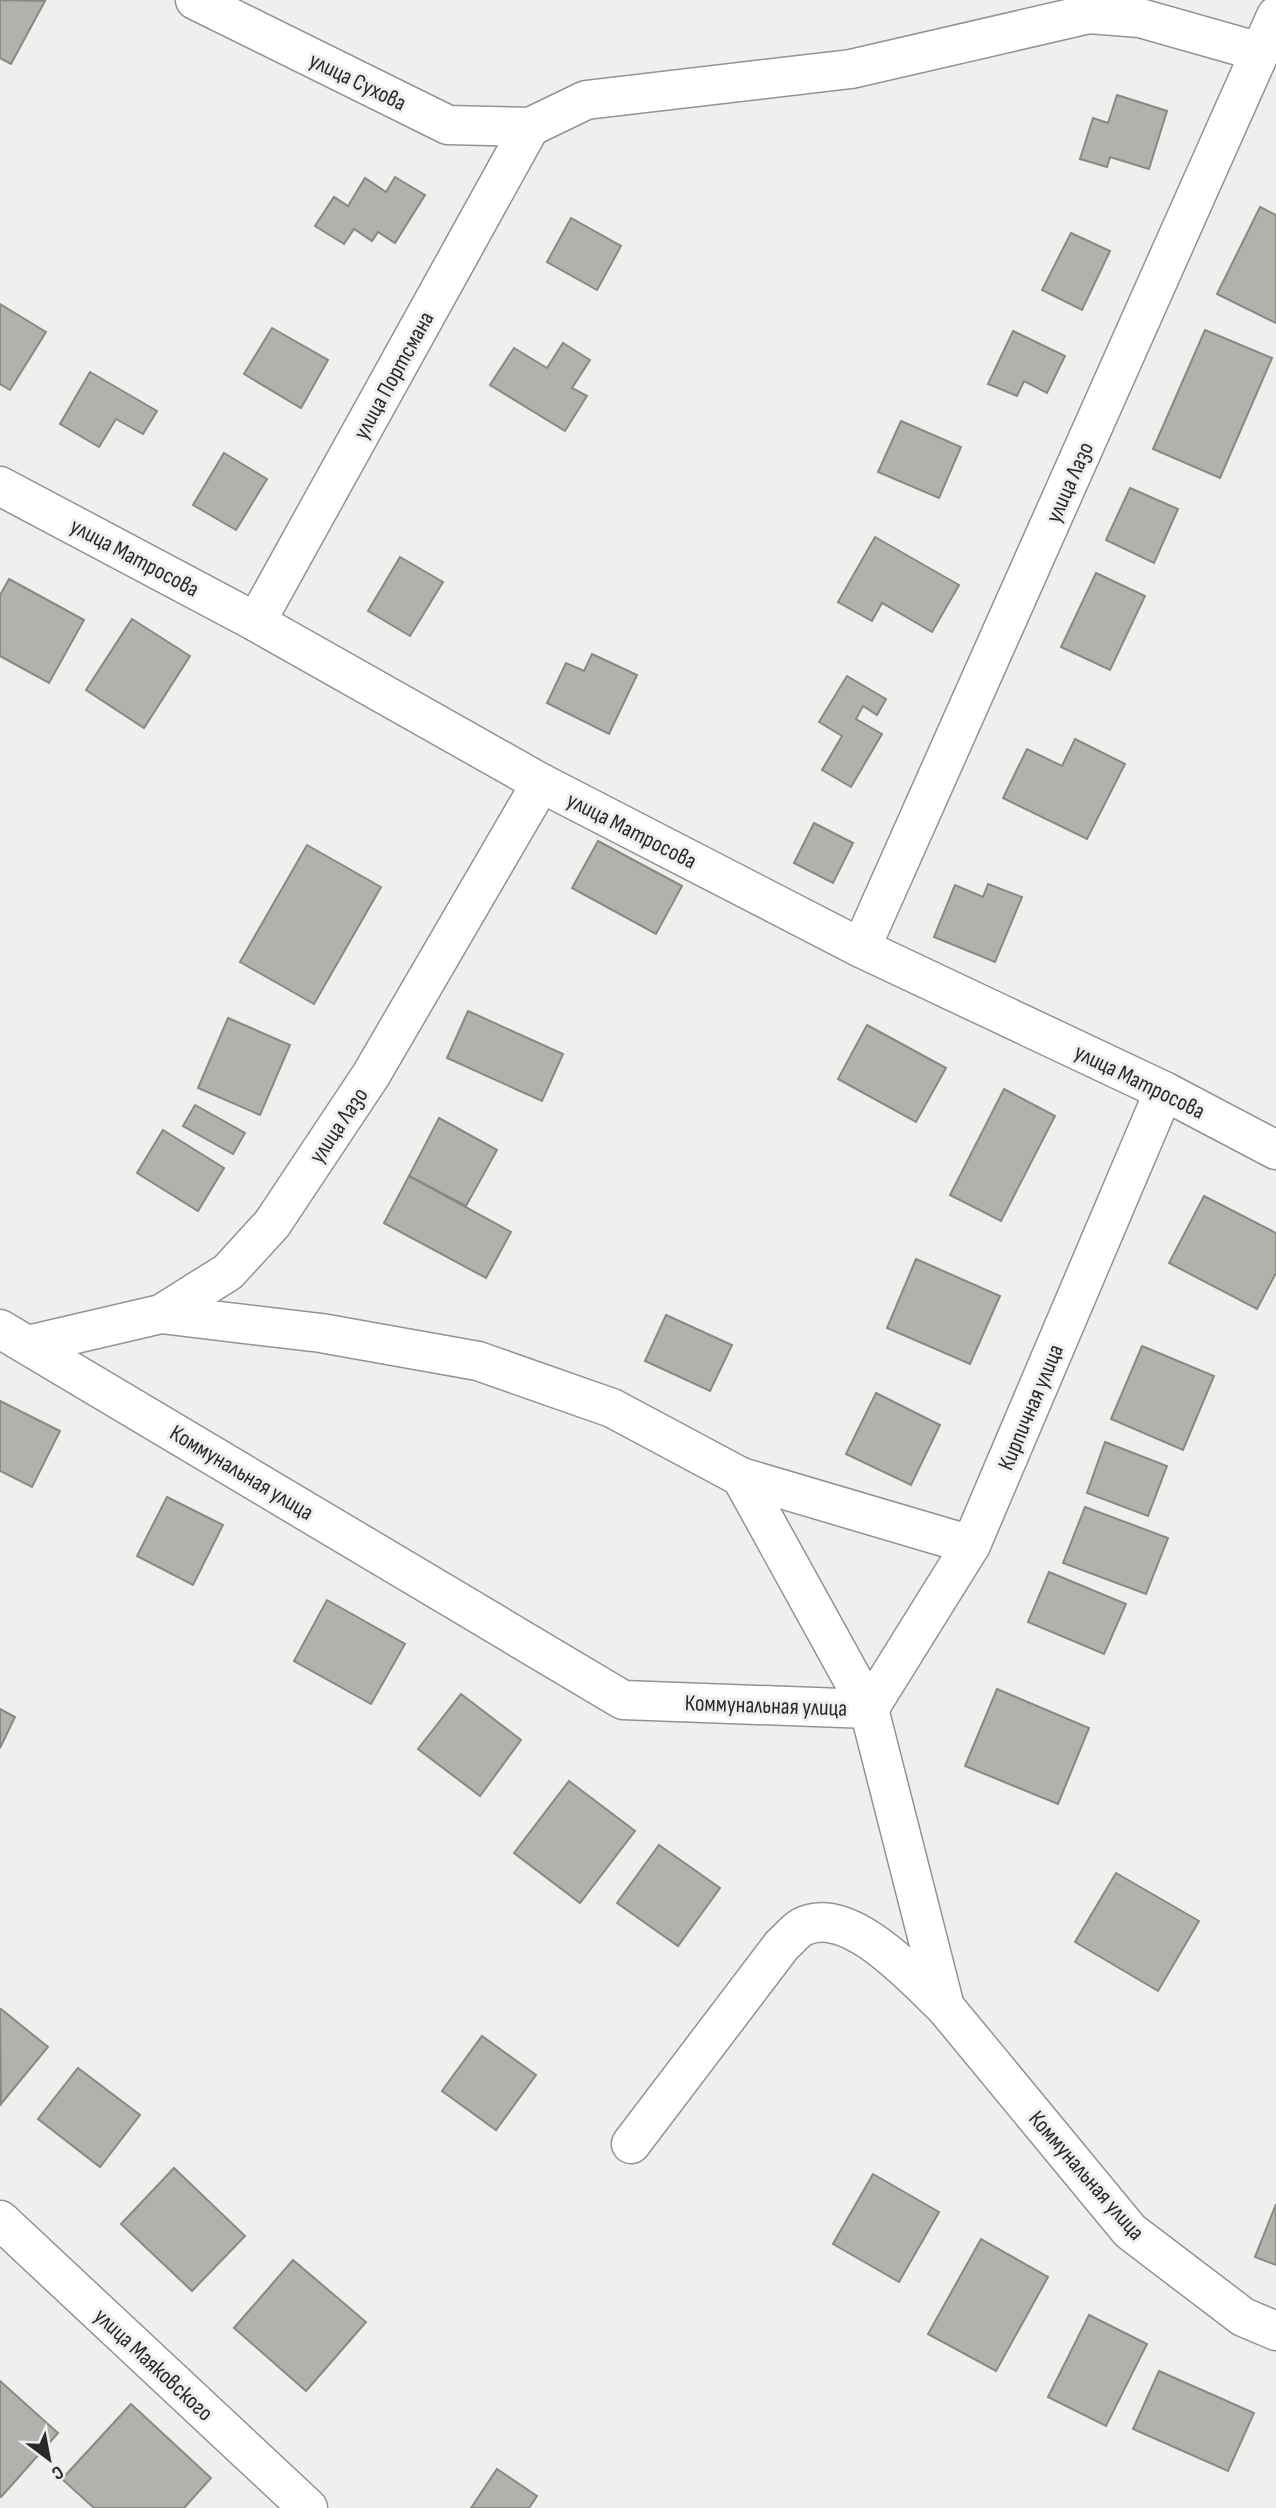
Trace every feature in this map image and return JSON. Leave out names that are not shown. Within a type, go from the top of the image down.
[{"type":"street","name":"улица Сухова","points":[[195,0],[448,125],[530,127]]},
{"type":"street","points":[[530,127],[586,100],[851,69],[1088,14],[1140,18],[1260,52]]},
{"type":"street","name":"улица Лазо","points":[[861,948],[1276,16]]},
{"type":"street","name":"улица Портсмана","points":[[256,622],[530,127]]},
{"type":"street","name":"улица Матросова","points":[[0,486],[256,622],[541,782],[861,948],[1164,1091],[1276,1150]]},
{"type":"street","name":"улица Лазо","points":[[14,1337],[160,1314],[228,1272],[272,1224],[371,1075],[541,782]]},
{"type":"street","name":"Кирпичная улица","points":[[869,1709],[971,1545],[1164,1091]]},
{"type":"street","points":[[160,1314],[321,1333],[478,1361],[612,1408],[741,1477],[971,1545]]},
{"type":"street","name":"Коммунальная улица","points":[[14,1337],[624,1700],[869,1709],[945,2007],[1130,2231],[1243,2317],[1276,2331]]},
{"type":"street","points":[[741,1477],[869,1709]]},
{"type":"street","points":[[631,2144],[782,1945],[802,1927],[830,1923],[857,1932],[888,1954],[945,2007]]},
{"type":"street","name":"улица Маяковского","points":[[0,2220],[307,2508]]},
{"type":"building","points":[[0,0],[45,1],[11,64],[0,58]]},
{"type":"building","points":[[1117,95],[1167,111],[1149,169],[1110,157],[1107,167],[1080,159],[1093,118],[1108,123]]},
{"type":"building","points":[[395,177],[425,195],[395,243],[378,232],[372,241],[354,229],[344,244],[315,226],[334,197],[348,206],[365,178],[386,192]]},
{"type":"building","points":[[1260,207],[1276,215],[1276,323],[1217,294]]},
{"type":"building","points":[[571,218],[621,246],[597,290],[547,262]]},
{"type":"building","points":[[1071,233],[1110,251],[1082,310],[1042,290]]},
{"type":"building","points":[[0,304],[46,332],[10,390],[0,384]]},
{"type":"building","points":[[272,328],[328,360],[301,408],[244,374]]},
{"type":"building","points":[[1205,330],[1272,358],[1220,478],[1153,449]]},
{"type":"building","points":[[1013,331],[1065,356],[1047,393],[1024,381],[1017,396],[988,384]]},
{"type":"building","points":[[563,343],[590,360],[572,388],[587,396],[565,431],[490,385],[514,348],[547,368]]},
{"type":"building","points":[[90,372],[157,411],[143,434],[116,419],[99,447],[60,424]]},
{"type":"building","points":[[901,421],[961,447],[939,498],[878,472]]},
{"type":"building","points":[[224,453],[267,479],[236,530],[193,505]]},
{"type":"building","points":[[1130,488],[1178,509],[1154,563],[1106,540]]},
{"type":"building","points":[[875,537],[959,585],[932,632],[882,603],[872,621],[838,602]]},
{"type":"building","points":[[400,557],[443,582],[410,636],[368,611]]},
{"type":"building","points":[[1096,573],[1145,596],[1110,670],[1061,647]]},
{"type":"building","points":[[9,579],[84,620],[49,683],[0,656],[0,595]]},
{"type":"building","points":[[132,619],[190,656],[144,728],[86,690]]},
{"type":"building","points":[[592,654],[637,675],[609,734],[547,703],[566,663],[584,671]]},
{"type":"building","points":[[847,676],[886,699],[877,715],[863,706],[856,719],[882,734],[851,787],[822,770],[842,736],[819,722]]},
{"type":"building","points":[[1075,739],[1125,764],[1087,839],[1003,798],[1027,749],[1062,766]]},
{"type":"building","points":[[814,823],[853,843],[833,883],[794,863]]},
{"type":"building","points":[[598,841],[682,886],[656,934],[572,888]]},
{"type":"building","points":[[307,845],[381,887],[314,1004],[240,962]]},
{"type":"building","points":[[988,884],[1022,897],[995,962],[934,937],[955,885],[983,897]]},
{"type":"building","points":[[468,1011],[563,1054],[542,1101],[447,1058]]},
{"type":"building","points":[[228,1018],[290,1045],[260,1115],[198,1088]]},
{"type":"building","points":[[867,1025],[946,1068],[916,1122],[838,1079]]},
{"type":"building","points":[[1004,1089],[1055,1116],[1001,1221],[950,1195]]},
{"type":"building","points":[[195,1105],[245,1133],[233,1154],[183,1126]]},
{"type":"building","points":[[439,1118],[497,1150],[466,1206],[409,1176]]},
{"type":"building","points":[[163,1130],[224,1168],[198,1211],[137,1173]]},
{"type":"building","points":[[409,1176],[511,1232],[486,1278],[384,1223]]},
{"type":"building","points":[[1204,1196],[1276,1233],[1276,1273],[1257,1309],[1169,1263]]},
{"type":"building","points":[[916,1259],[1000,1296],[970,1364],[887,1328]]},
{"type":"building","points":[[666,1315],[732,1345],[710,1391],[645,1361]]},
{"type":"building","points":[[1142,1346],[1214,1376],[1183,1450],[1111,1419]]},
{"type":"building","points":[[876,1393],[940,1425],[911,1485],[846,1454]]},
{"type":"building","points":[[0,1401],[60,1431],[32,1487],[0,1471]]},
{"type":"building","points":[[1105,1442],[1167,1466],[1148,1516],[1087,1493]]},
{"type":"building","points":[[167,1497],[223,1525],[193,1585],[137,1556]]},
{"type":"building","points":[[1085,1507],[1168,1538],[1146,1594],[1063,1563]]},
{"type":"building","points":[[1049,1572],[1126,1604],[1104,1654],[1028,1622]]},
{"type":"building","points":[[327,1600],[405,1644],[371,1704],[294,1661]]},
{"type":"building","points":[[997,1689],[1089,1728],[1058,1804],[965,1766]]},
{"type":"building","points":[[461,1694],[521,1740],[480,1796],[418,1749]]},
{"type":"building","points":[[0,1709],[15,1717],[0,1748]]},
{"type":"building","points":[[569,1781],[635,1831],[580,1903],[514,1853]]},
{"type":"building","points":[[659,1845],[720,1888],[678,1946],[617,1903]]},
{"type":"building","points":[[1116,1873],[1199,1921],[1158,1991],[1075,1942]]},
{"type":"building","points":[[1,2009],[48,2047],[1,2104],[0,2011]]},
{"type":"building","points":[[482,2036],[536,2075],[496,2130],[442,2091]]},
{"type":"building","points":[[78,2068],[140,2115],[100,2167],[38,2119]]},
{"type":"building","points":[[174,2168],[245,2236],[192,2291],[121,2224]]},
{"type":"building","points":[[873,2174],[939,2212],[899,2282],[833,2244]]},
{"type":"building","points":[[1276,2204],[1276,2265],[1255,2257]]},
{"type":"building","points":[[981,2239],[1048,2277],[996,2371],[928,2334]]},
{"type":"building","points":[[293,2260],[366,2322],[306,2391],[234,2328]]},
{"type":"building","points":[[1089,2315],[1147,2344],[1106,2426],[1048,2397]]},
{"type":"building","points":[[1159,2371],[1254,2413],[1228,2471],[1133,2429]]},
{"type":"building","points":[[0,2381],[58,2433],[1,2497],[0,2496]]},
{"type":"building","points":[[131,2404],[211,2478],[184,2508],[94,2508],[62,2479]]},
{"type":"building","points":[[497,2469],[537,2496],[529,2508],[471,2508]]}]
